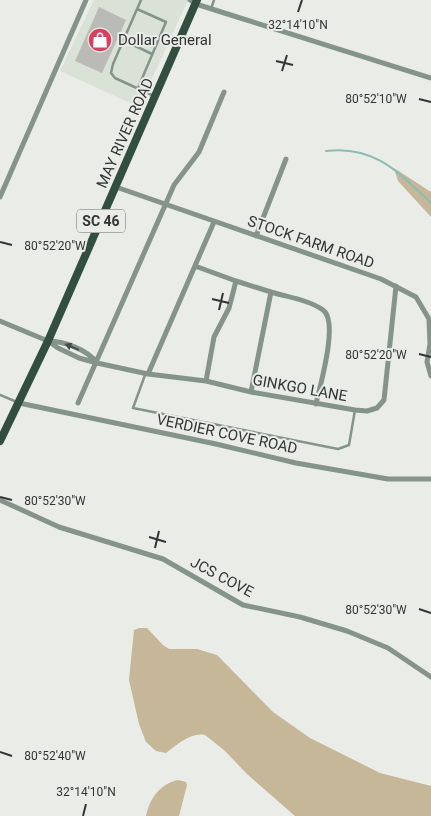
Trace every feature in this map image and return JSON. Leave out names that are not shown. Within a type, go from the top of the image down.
[{"type":"main road","name":"MAY RIVER ROAD","points":[[0,440],[48,341],[156,96],[195,1]]},
{"type":"street","points":[[0,197],[86,0]]},
{"type":"street","points":[[195,1],[211,9],[431,78]]},
{"type":"street","points":[[78,403],[165,204],[174,185],[199,152],[224,92]]},
{"type":"street","points":[[256,236],[286,159]]},
{"type":"street","name":"STOCK FARM ROAD","points":[[116,187],[381,279],[416,297],[429,319],[430,344],[427,362],[431,376]]},
{"type":"street","points":[[147,374],[214,222]]},
{"type":"street","points":[[195,266],[324,310],[327,316],[330,337],[316,404]]},
{"type":"street","points":[[206,381],[214,337],[229,308],[236,281]]},
{"type":"street","name":"GINKGO LANE","points":[[0,321],[48,341],[79,358],[97,363],[147,374],[206,381],[250,392],[316,404],[368,411],[377,408],[384,400],[396,286]]},
{"type":"street","points":[[250,392],[271,292]]},
{"type":"street","name":"VERDIER COVE ROAD","points":[[19,403],[313,466],[388,479],[431,479]]},
{"type":"street","name":"JCS COVE","points":[[0,500],[60,527],[163,559],[243,605],[300,617],[347,631],[388,648],[431,677]]},
{"type":"lane","points":[[141,0],[113,64],[111,73],[115,78],[156,96]]},
{"type":"lane","points":[[211,9],[214,0]]},
{"type":"lane","points":[[137,9],[166,22],[138,88]]},
{"type":"lane","points":[[123,40],[152,54]]},
{"type":"lane","points":[[147,374],[133,408],[338,449],[349,445],[355,410]]},
{"type":"lane","points":[[0,396],[19,403]]},
{"type":"shaded area","points":[[94,0],[188,0],[139,107],[60,71]]},
{"type":"shaded area","points":[[394,168],[431,192],[431,217],[398,181]]},
{"type":"shaded area","points":[[147,628],[169,649],[197,649],[217,655],[273,712],[310,738],[380,773],[431,786],[431,816],[295,816],[247,774],[224,750],[205,735],[189,738],[166,753],[156,751],[146,742],[139,724],[129,680],[134,630]]},
{"type":"shaded area","points":[[178,780],[186,782],[187,785],[179,816],[146,816],[150,803],[161,788]]},
{"type":"building","name":"Dollar General","points":[[99,7],[126,20],[102,73],[75,61]]},
{"type":"waterway","points":[[326,151],[343,150],[359,152],[372,157],[397,172],[431,203]]},
{"type":"place","name":"Dollar General","points":[[100,40]]}]
